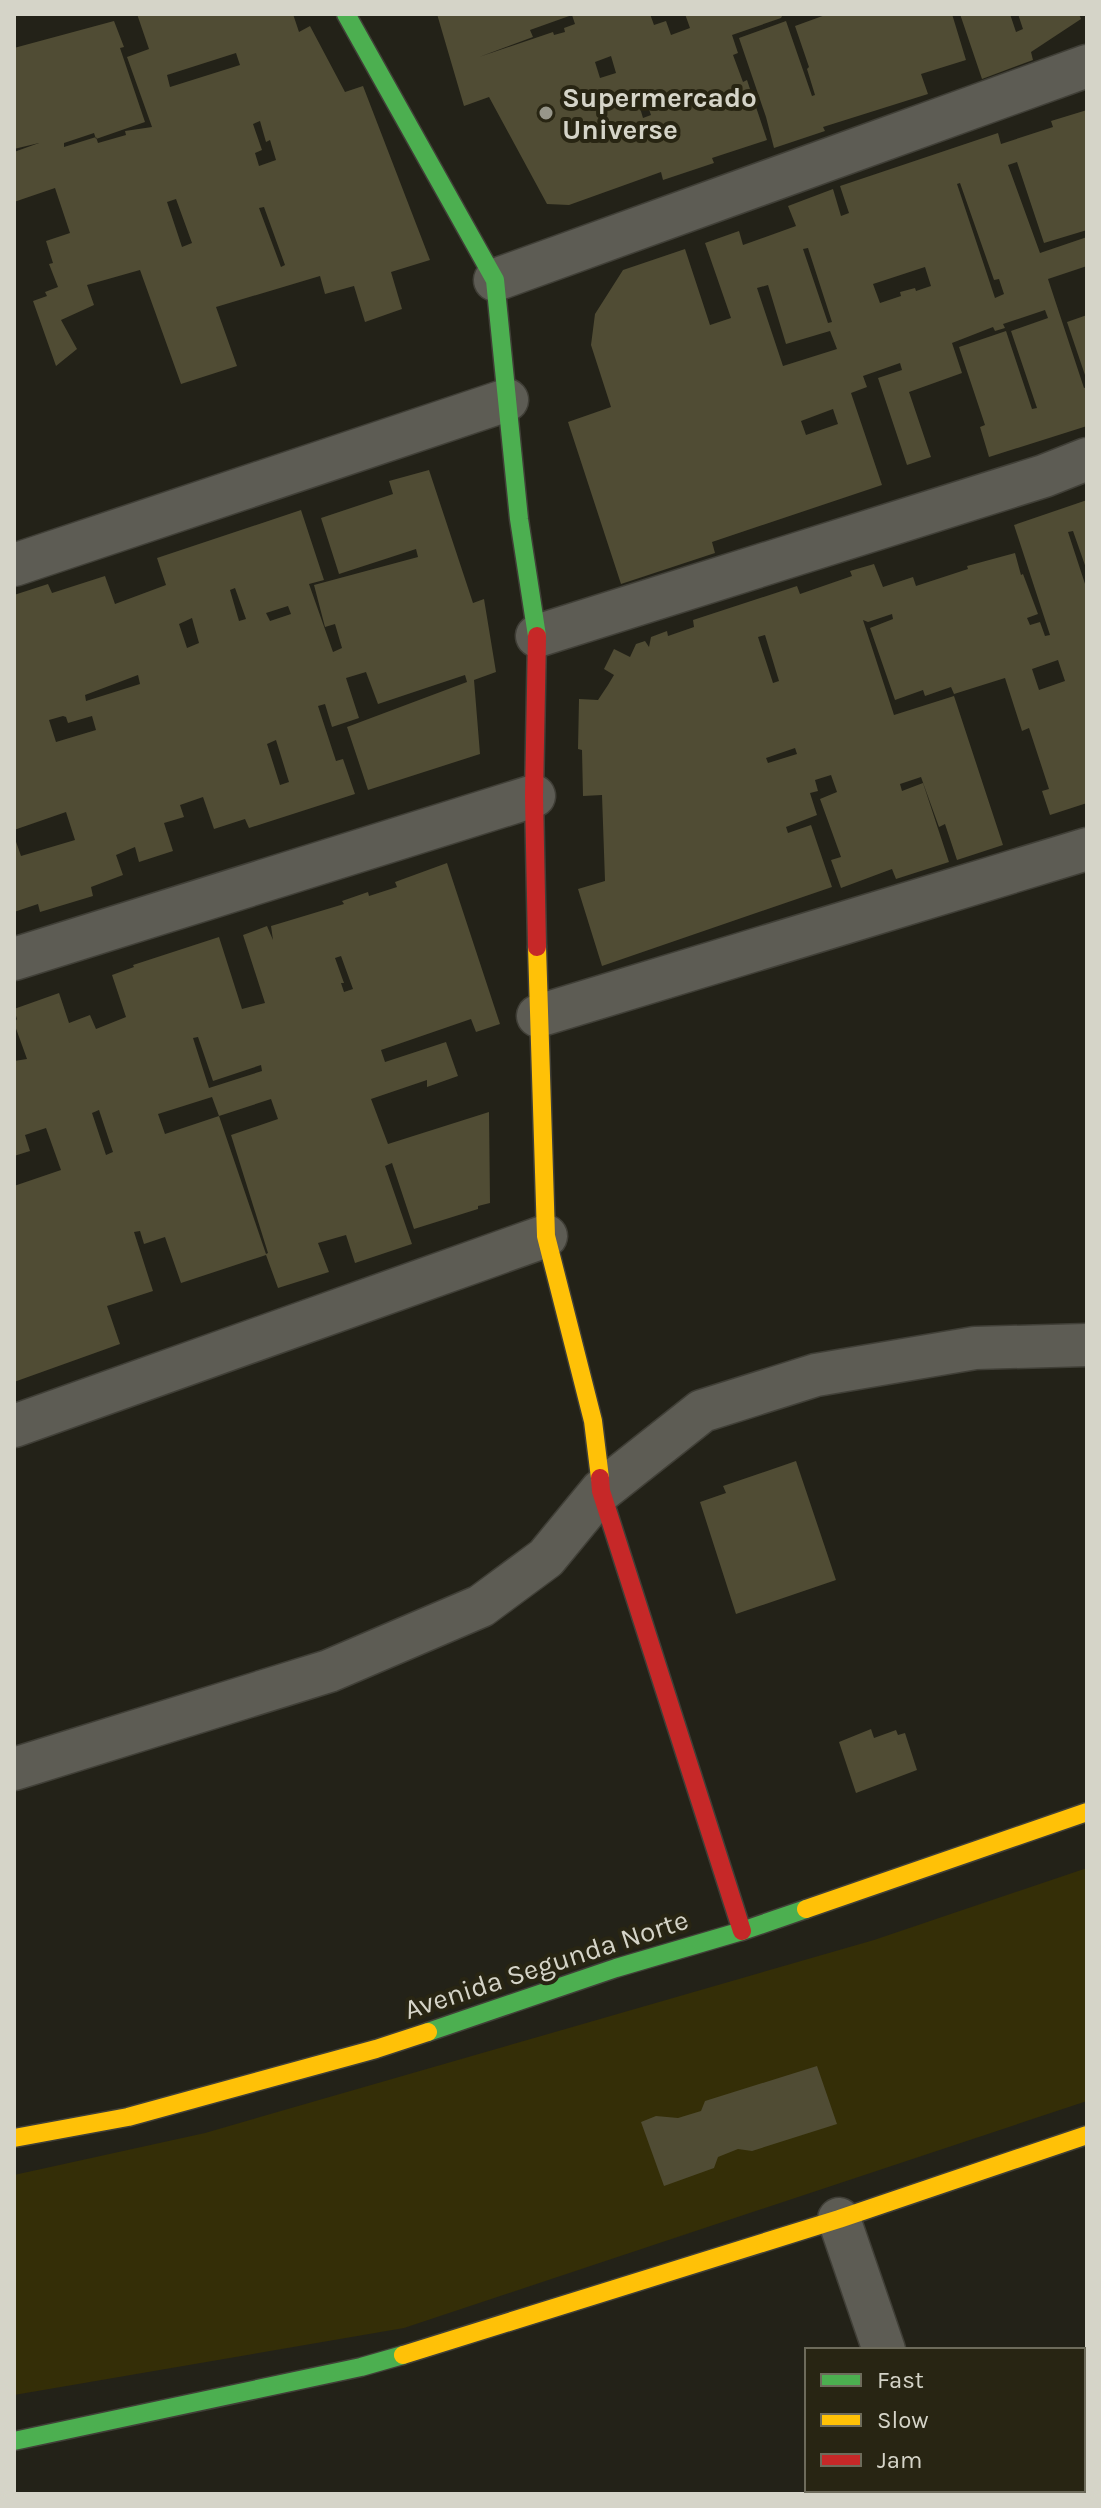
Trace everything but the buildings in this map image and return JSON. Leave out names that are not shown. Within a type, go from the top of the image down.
[{"type":"main road","points":[[346,14],[495,280],[519,519],[537,636],[534,796],[546,1236],[593,1421],[601,1491],[742,1931]]},
{"type":"main road","name":"Avenida Segunda Norte","points":[[14,2138],[128,2117],[376,2049],[616,1968],[742,1931],[1087,1812]]},
{"type":"main road","points":[[14,2441],[361,2367],[839,2219],[1087,2135]]},
{"type":"street","points":[[495,280],[1087,66]]},
{"type":"street","points":[[14,565],[507,400]]},
{"type":"street","points":[[537,636],[1044,476],[1087,459]]},
{"type":"street","points":[[14,959],[534,796]]},
{"type":"street","points":[[538,1016],[1087,849]]},
{"type":"street","points":[[14,1426],[546,1236]]},
{"type":"street","points":[[14,1769],[329,1671],[481,1606],[546,1558],[601,1491],[702,1411],[816,1375],[975,1348],[1087,1345]]},
{"type":"street","points":[[839,2219],[883,2348]]},
{"type":"shaded area","points":[[1087,1868],[1087,2101],[404,2328],[14,2395],[14,2175],[205,2133],[874,1940]]},
{"type":"traffic: fast","points":[[346,14],[495,280],[519,519],[537,636]]},
{"type":"traffic: fast","points":[[428,2032],[616,1968],[806,1909]]},
{"type":"traffic: fast","points":[[14,2441],[361,2367],[403,2355]]},
{"type":"traffic: slow","points":[[537,947],[546,1236],[593,1421],[600,1478]]},
{"type":"traffic: slow","points":[[806,1909],[1087,1812]]},
{"type":"traffic: slow","points":[[14,2138],[128,2117],[428,2032]]},
{"type":"traffic: slow","points":[[403,2355],[839,2219],[1087,2135]]},
{"type":"traffic: jam","points":[[537,636],[534,796],[537,947]]},
{"type":"traffic: jam","points":[[600,1478],[601,1491],[742,1931]]},
{"type":"place","name":"Supermercado Universe","points":[[546,113]]}]
